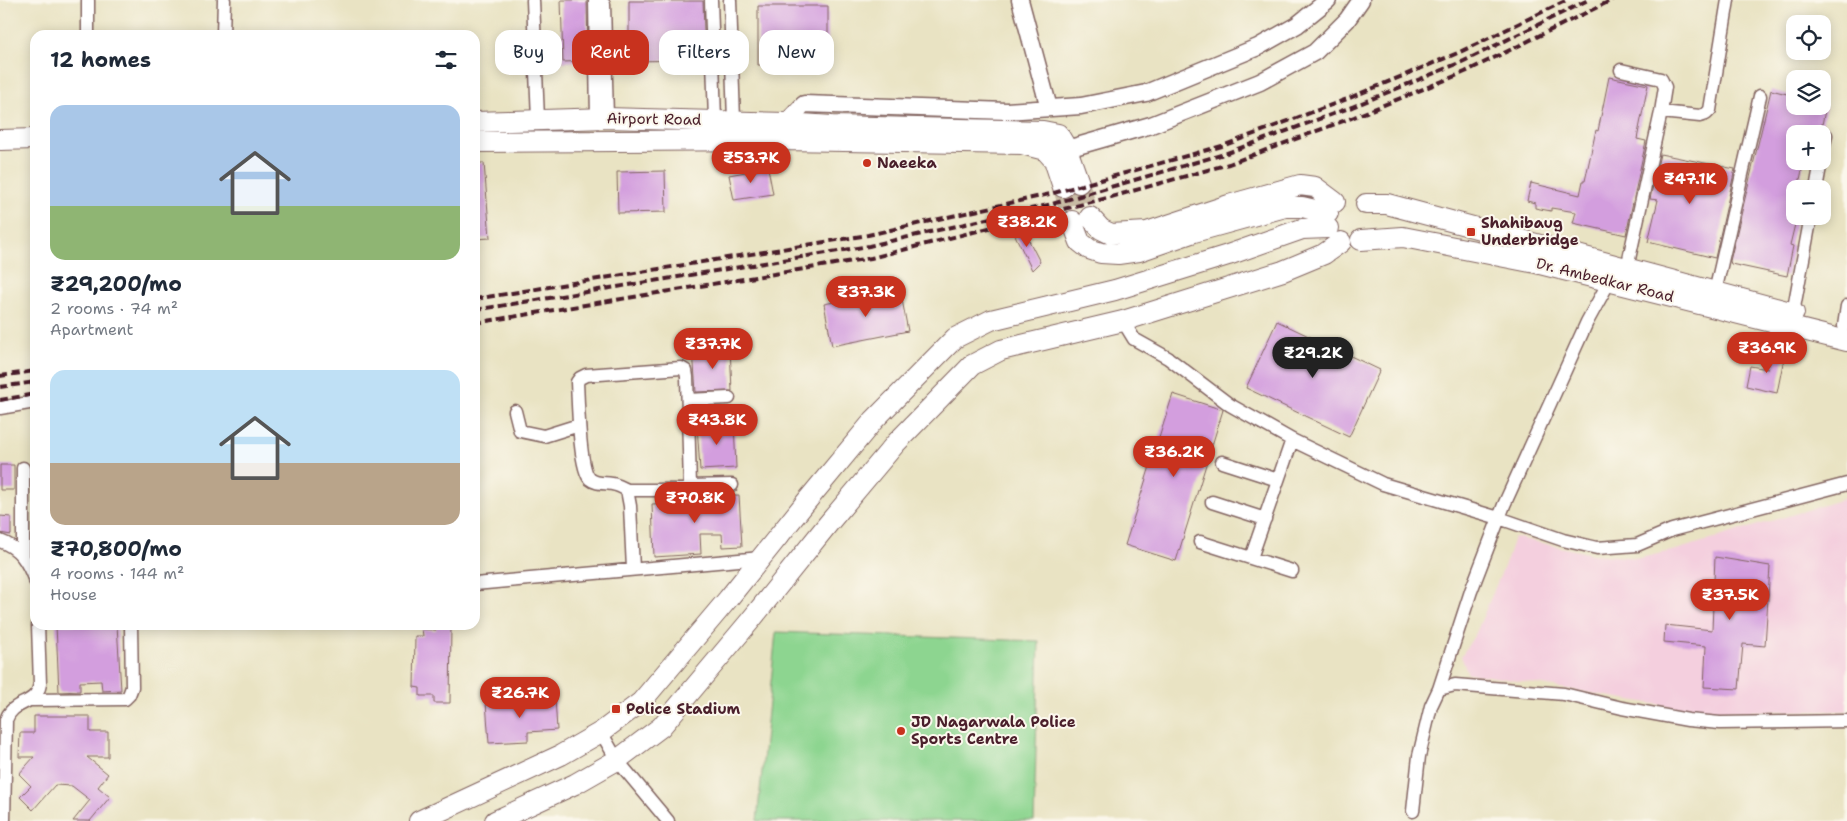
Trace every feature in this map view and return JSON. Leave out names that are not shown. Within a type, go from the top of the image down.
[{"type":"main road","name":"Airport Road","points":[[480,122],[602,118],[724,121],[786,131]]},
{"type":"main road","name":"Airport Road","points":[[480,142],[786,131],[828,133]]},
{"type":"main road","points":[[1043,131],[1058,134],[1067,149],[1071,185],[1046,150],[1022,144],[828,133],[1043,131]]},
{"type":"main road","points":[[0,140],[30,139]]},
{"type":"main road","points":[[0,154],[30,152]]},
{"type":"main road","points":[[495,821],[575,784],[617,760],[661,727],[890,450],[972,365],[1002,350],[1123,321],[1283,271],[1324,254],[1333,221],[1341,199],[1354,198],[1366,204],[1370,210],[1372,223],[1370,230],[1361,240],[1348,243],[1333,221],[1302,207],[1285,208],[1194,232],[1139,251],[1102,254],[1089,250],[1080,242],[1081,219]]},
{"type":"main road","name":"Dr. Ambedkar Road","points":[[1366,204],[1387,204],[1793,313],[1846,331]]},
{"type":"main road","points":[[419,821],[561,755],[601,732],[641,702],[874,420],[954,338],[991,320],[1114,290],[1237,253],[1302,229],[1333,221]]},
{"type":"main road","name":"Dr. Ambedkar Road","points":[[1361,240],[1403,237],[1536,263],[1846,331]]},
{"type":"street","points":[[88,0],[88,30]]},
{"type":"street","points":[[223,30],[224,0]]},
{"type":"street","points":[[533,0],[538,119]]},
{"type":"street","points":[[711,0],[724,121]]},
{"type":"street","points":[[724,121],[730,0]]},
{"type":"street","points":[[1020,0],[1049,108]]},
{"type":"street","points":[[1067,149],[1152,125],[1260,82],[1315,52],[1340,27],[1361,0]]},
{"type":"street","points":[[1661,112],[1700,116],[1710,110],[1728,0]]},
{"type":"street","points":[[599,2],[602,118]]},
{"type":"street","points":[[786,131],[804,104],[1007,111],[1081,106],[1146,92],[1258,47],[1297,25],[1325,3],[1340,27]]},
{"type":"street","points":[[1621,70],[1661,79],[1665,87],[1627,268]]},
{"type":"street","points":[[1715,292],[1760,96]]},
{"type":"street","points":[[1793,313],[1809,225]]},
{"type":"street","points":[[1413,811],[1418,756],[1431,706],[1439,689],[1471,591],[1499,518],[1587,322],[1610,280]]},
{"type":"street","points":[[1846,331],[1847,306]]},
{"type":"street","points":[[1123,321],[1134,339],[1168,358],[1230,405],[1292,440],[1383,484],[1499,518],[1563,540],[1597,548],[1637,545],[1672,530],[1847,484]]},
{"type":"street","points":[[690,486],[686,371],[681,368],[586,375],[580,378],[577,382],[579,425],[585,472],[589,478],[598,483],[616,484],[627,490],[684,490],[690,486],[732,485]]},
{"type":"street","points":[[688,400],[728,398]]},
{"type":"street","points":[[0,408],[30,403]]},
{"type":"street","points":[[515,411],[520,431],[544,436],[579,425]]},
{"type":"street","points":[[1251,558],[1292,440]]},
{"type":"street","points":[[1222,462],[1278,480]]},
{"type":"street","points":[[23,468],[23,556]]},
{"type":"street","points":[[627,490],[630,506],[633,569]]},
{"type":"street","points":[[1212,502],[1265,519]]},
{"type":"street","points":[[0,541],[9,544],[23,556],[30,567]]},
{"type":"street","points":[[1200,542],[1292,571]]},
{"type":"street","points":[[480,584],[761,558]]},
{"type":"street","points":[[32,700],[39,693],[40,684],[38,630]]},
{"type":"street","points":[[4,821],[6,720],[8,713],[21,703],[32,700],[125,699],[132,687],[131,630]]},
{"type":"street","points":[[1439,689],[1455,685],[1564,694],[1622,708],[1688,720],[1720,722],[1847,721]]},
{"type":"street","points":[[601,732],[617,760],[668,821]]},
{"type":"shaded area","points":[[1847,498],[1847,711],[1729,711],[1678,708],[1468,674],[1461,656],[1476,633],[1508,557],[1514,537],[1592,554],[1640,558],[1676,550]]},
{"type":"green space","name":"JD Nagarwala Police Sports Centre","points":[[776,632],[1039,641],[1034,821],[757,821]]},
{"type":"building","points":[[561,0],[587,0],[587,30],[572,30],[572,62],[563,62]]},
{"type":"building","points":[[629,1],[703,1],[704,30],[659,30],[659,61],[649,61],[649,30],[629,30]]},
{"type":"building","points":[[758,6],[828,6],[828,30],[759,30],[758,65]]},
{"type":"building","points":[[1609,77],[1648,85],[1637,139],[1646,141],[1626,235],[1573,223],[1576,212],[1551,208],[1551,211],[1535,208],[1535,203],[1527,201],[1531,183],[1580,195],[1583,181],[1585,181],[1596,130],[1598,131]]},
{"type":"building","points":[[1771,90],[1786,94],[1786,115],[1824,115],[1822,125],[1786,125],[1786,170],[1802,170],[1800,180],[1786,180],[1786,225],[1795,225],[1790,245],[1793,246],[1787,276],[1731,264],[1730,261]]},
{"type":"building","points":[[1660,154],[1735,169],[1715,258],[1648,242],[1658,200],[1650,199]]},
{"type":"building","points":[[480,163],[484,163],[490,238],[480,239]]},
{"type":"building","points":[[768,168],[773,194],[734,200],[729,175]]},
{"type":"building","points":[[665,171],[666,212],[618,213],[617,172]]},
{"type":"building","points":[[1022,227],[1040,262],[1032,270],[1013,231]]},
{"type":"building","points":[[900,289],[908,331],[832,346],[824,304]]},
{"type":"building","points":[[1277,321],[1380,370],[1349,437],[1246,388]]},
{"type":"building","points":[[730,347],[732,391],[696,392],[693,350]]},
{"type":"building","points":[[1772,350],[1785,353],[1777,393],[1746,386],[1750,366],[1768,369]]},
{"type":"building","points":[[1173,394],[1223,410],[1176,561],[1125,545]]},
{"type":"building","points":[[734,423],[736,468],[700,470],[697,425]]},
{"type":"building","points":[[0,465],[14,465],[14,490],[0,490]]},
{"type":"building","points":[[739,495],[742,546],[723,547],[722,534],[700,534],[701,554],[654,557],[652,504],[692,502],[692,497]]},
{"type":"building","points":[[0,516],[11,517],[11,535],[0,533]]},
{"type":"building","points":[[1715,557],[1770,566],[1765,646],[1743,644],[1739,689],[1704,687],[1706,646],[1664,642],[1665,625],[1712,630]]},
{"type":"building","points":[[56,630],[117,630],[121,690],[102,691],[101,681],[80,682],[80,691],[59,692]]},
{"type":"building","points":[[422,630],[451,630],[450,703],[434,703],[434,696],[420,696],[420,688],[414,687],[415,636],[423,636]]},
{"type":"building","points":[[555,698],[557,730],[528,732],[528,741],[489,743],[486,702]]},
{"type":"building","points":[[34,716],[90,716],[90,732],[108,732],[108,757],[87,757],[108,774],[98,787],[110,797],[90,821],[73,821],[90,800],[72,786],[55,785],[33,810],[20,797],[31,786],[19,774],[34,757],[19,757],[20,733],[34,733]]},
{"type":"tunnel","points":[[1079,183],[1090,217]]},
{"type":"tunnel","points":[[1063,187],[1072,221]]},
{"type":"railway","points":[[480,298],[868,235],[1050,194],[1222,146],[1347,99],[1460,52],[1567,0]]},
{"type":"railway","points":[[480,309],[869,246],[1052,204],[1224,154],[1352,107],[1464,61],[1588,0]]},
{"type":"railway","points":[[480,322],[871,258],[1111,197],[1229,164],[1354,117],[1465,72],[1612,0]]},
{"type":"railway","points":[[0,376],[30,372]]},
{"type":"railway","points":[[0,387],[30,383]]},
{"type":"railway","points":[[0,400],[30,395]]},
{"type":"place","name":"Naeeka","points":[[867,163]]},
{"type":"place","name":"Shahibaug Underbridge","points":[[1471,232]]},
{"type":"place","name":"Police Stadium","points":[[616,709]]},
{"type":"place","name":"JD Nagarwala Police Sports Centre","points":[[901,731]]}]
